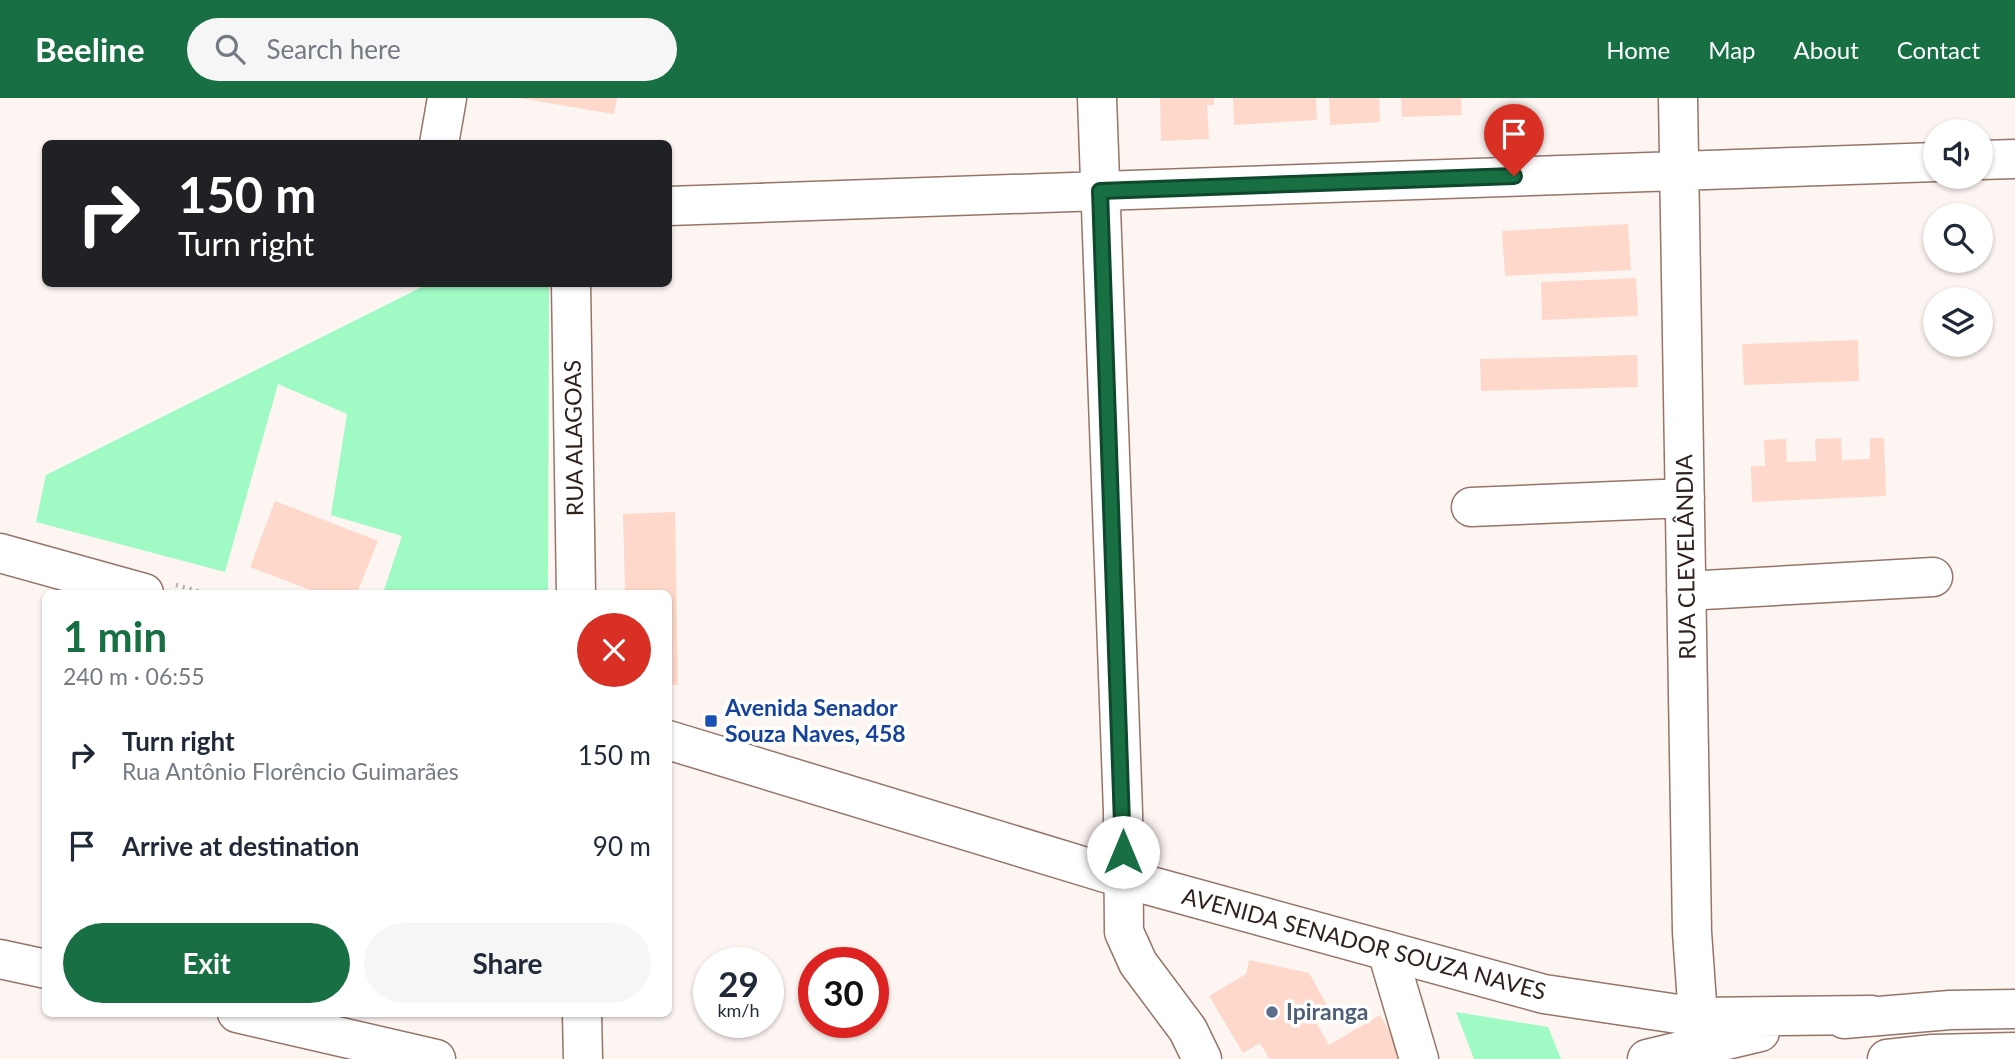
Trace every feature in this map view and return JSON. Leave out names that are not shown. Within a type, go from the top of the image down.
[{"type":"street","points":[[440,140],[447,98]]},
{"type":"street","points":[[1097,98],[1123,812],[1124,932],[1138,963],[1188,1030],[1202,1059]]},
{"type":"street","name":"RUA CLEVELÂNDIA","points":[[1678,98],[1692,932],[1698,1017]]},
{"type":"street","points":[[1993,160],[2015,159]]},
{"type":"street","points":[[672,206],[1923,162]]},
{"type":"street","name":"RUA ALAGOAS","points":[[571,287],[576,590]]},
{"type":"street","points":[[1471,507],[1685,498]]},
{"type":"street","points":[[0,553],[133,590]]},
{"type":"street","points":[[1686,591],[1933,578]]},
{"type":"street","name":"AVENIDA SENADOR SOUZA NAVES","points":[[672,741],[1122,878],[1544,994],[1698,1017],[1871,1015]]},
{"type":"street","points":[[1387,951],[1419,1059]]},
{"type":"street","points":[[0,959],[42,968]]},
{"type":"street","points":[[1647,1059],[1769,1030],[1871,1015],[2015,1009]]},
{"type":"street","points":[[254,1017],[436,1059]]},
{"type":"street","points":[[582,1017],[583,1059]]},
{"type":"street","points":[[1886,1059],[1933,1054],[2015,1052]]},
{"type":"green space","points":[[422,287],[549,287],[548,590],[384,590],[402,536],[331,515],[347,414],[278,384],[225,572],[36,522],[46,475]]},
{"type":"green space","points":[[1456,1012],[1548,1027],[1561,1059],[1474,1059]]},
{"type":"building","points":[[519,98],[617,98],[614,114]]},
{"type":"building","points":[[1160,98],[1214,98],[1214,105],[1207,105],[1209,139],[1161,141]]},
{"type":"building","points":[[1233,98],[1316,98],[1317,120],[1234,125]]},
{"type":"building","points":[[1329,98],[1379,98],[1380,122],[1330,125]]},
{"type":"building","points":[[1401,98],[1461,98],[1462,115],[1402,117]]},
{"type":"building","points":[[1628,224],[1631,270],[1505,276],[1502,231]]},
{"type":"building","points":[[1636,278],[1638,316],[1542,320],[1541,282]]},
{"type":"building","points":[[1858,340],[1859,381],[1744,385],[1742,344]]},
{"type":"building","points":[[1637,355],[1638,387],[1481,391],[1480,359]]},
{"type":"building","points":[[1841,438],[1842,460],[1870,459],[1870,438],[1884,438],[1886,496],[1752,502],[1751,466],[1765,466],[1764,440],[1786,439],[1787,462],[1816,461],[1815,439]]},
{"type":"building","points":[[275,501],[378,541],[358,590],[310,590],[250,567]]},
{"type":"building","points":[[675,512],[678,685],[672,685],[672,590],[625,590],[623,514]]},
{"type":"building","name":"Ipiranga","points":[[1249,960],[1309,973],[1329,1009],[1314,1019],[1329,1045],[1380,1015],[1406,1059],[1269,1059],[1260,1043],[1243,1053],[1209,996],[1246,974]]},
{"type":"place","name":"Avenida Senador Souza Naves, 458","points":[[711,721]]},
{"type":"place","name":"Ipiranga","points":[[1272,1012]]},
{"type":"route","points":[[1123,852],[1100,191],[1514,176]]}]
